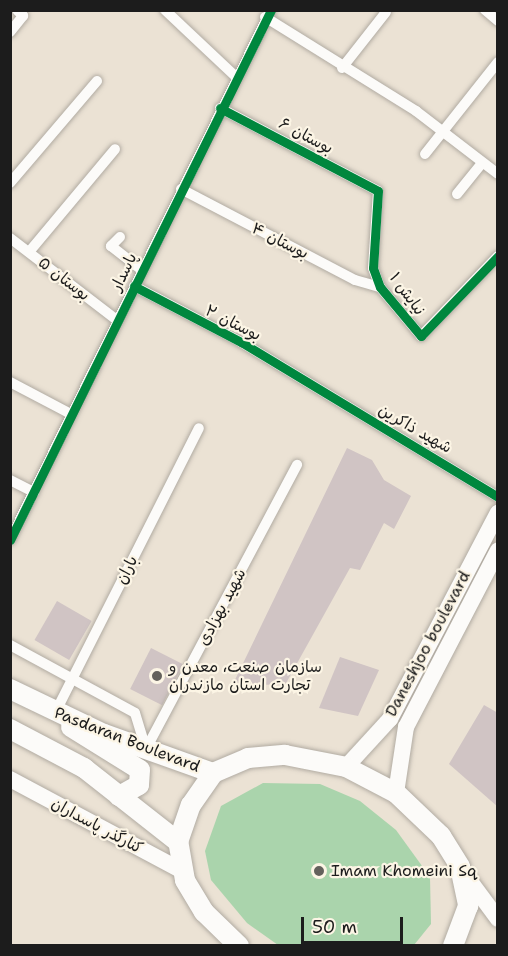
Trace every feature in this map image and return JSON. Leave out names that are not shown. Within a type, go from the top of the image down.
[{"type":"highway","name":"Pasdaran Boulevard","points":[[10,689],[57,714],[213,773]]},
{"type":"highway","points":[[57,714],[77,734],[141,770],[139,785],[119,796]]},
{"type":"highway","points":[[10,729],[84,768],[178,842]]},
{"type":"highway","points":[[239,945],[204,912],[184,872],[178,842],[191,805],[213,773],[248,758],[285,755],[346,767],[396,793],[441,836],[460,867],[468,906],[453,945]]},
{"type":"main road","name":"Daneshjoo boulevard","points":[[346,767],[390,719],[498,512]]},
{"type":"main road","name":"Daneshjoo boulevard","points":[[396,793],[406,727],[498,550]]},
{"type":"main road","name":"کنارگذر پاسداران","points":[[10,779],[184,872]]},
{"type":"main road","points":[[460,867],[498,919]]},
{"type":"street","points":[[10,32],[23,16],[17,10]]},
{"type":"street","points":[[165,10],[236,77]]},
{"type":"street","points":[[485,10],[498,21]]},
{"type":"street","points":[[342,68],[386,12]]},
{"type":"street","name":"پاسدار","points":[[10,540],[268,14],[342,68],[443,132],[498,174]]},
{"type":"street","points":[[425,154],[498,62]]},
{"type":"street","points":[[10,183],[97,81]]},
{"type":"street","name":"بوستان ۶","points":[[220,108],[378,191]]},
{"type":"street","points":[[29,252],[115,149]]},
{"type":"street","points":[[457,194],[482,163]]},
{"type":"street","name":"بوستان ۴","points":[[181,189],[355,280],[380,287]]},
{"type":"street","name":"نیایش ۱","points":[[378,191],[372,268],[380,287],[421,336],[498,256]]},
{"type":"street","points":[[120,237],[111,246],[142,270]]},
{"type":"street","name":"بوستان ۵","points":[[10,238],[117,320]]},
{"type":"street","name":"بوستان ۲","points":[[134,286],[316,389]]},
{"type":"street","points":[[10,382],[71,414]]},
{"type":"street","name":"شهید ذاکرین","points":[[316,389],[498,497]]},
{"type":"street","name":"باران","points":[[57,714],[72,678],[199,428]]},
{"type":"street","name":"شهید بهزادی","points":[[146,749],[297,465]]},
{"type":"street","points":[[10,480],[34,492]]},
{"type":"street","points":[[10,645],[135,712],[146,749]]},
{"type":"green space","points":[[263,783],[320,784],[360,801],[396,830],[430,877],[431,924],[414,945],[278,945],[247,923],[211,880],[205,851],[221,806]]},
{"type":"building","points":[[347,448],[372,460],[384,480],[411,496],[394,529],[384,523],[360,570],[350,568],[285,685],[233,684]]},
{"type":"building","points":[[57,601],[92,621],[69,660],[34,640]]},
{"type":"building","name":"سازمان صنعت، معدن و تجارت استان مازندران","points":[[151,648],[183,664],[162,705],[130,689]]},
{"type":"building","points":[[340,657],[379,670],[358,716],[319,708]]},
{"type":"building","points":[[484,705],[498,713],[498,807],[449,764]]},
{"type":"cycle path","points":[[10,540],[271,10]]},
{"type":"cycle path","points":[[220,108],[378,191],[373,268],[380,287],[421,336],[498,256]]},
{"type":"cycle path","points":[[134,286],[241,342],[498,497]]},
{"type":"place","name":"سازمان صنعت، معدن و تجارت استان مازندران","points":[[157,676]]},
{"type":"place","name":"Imam Khomeini Sq","points":[[319,871]]}]
